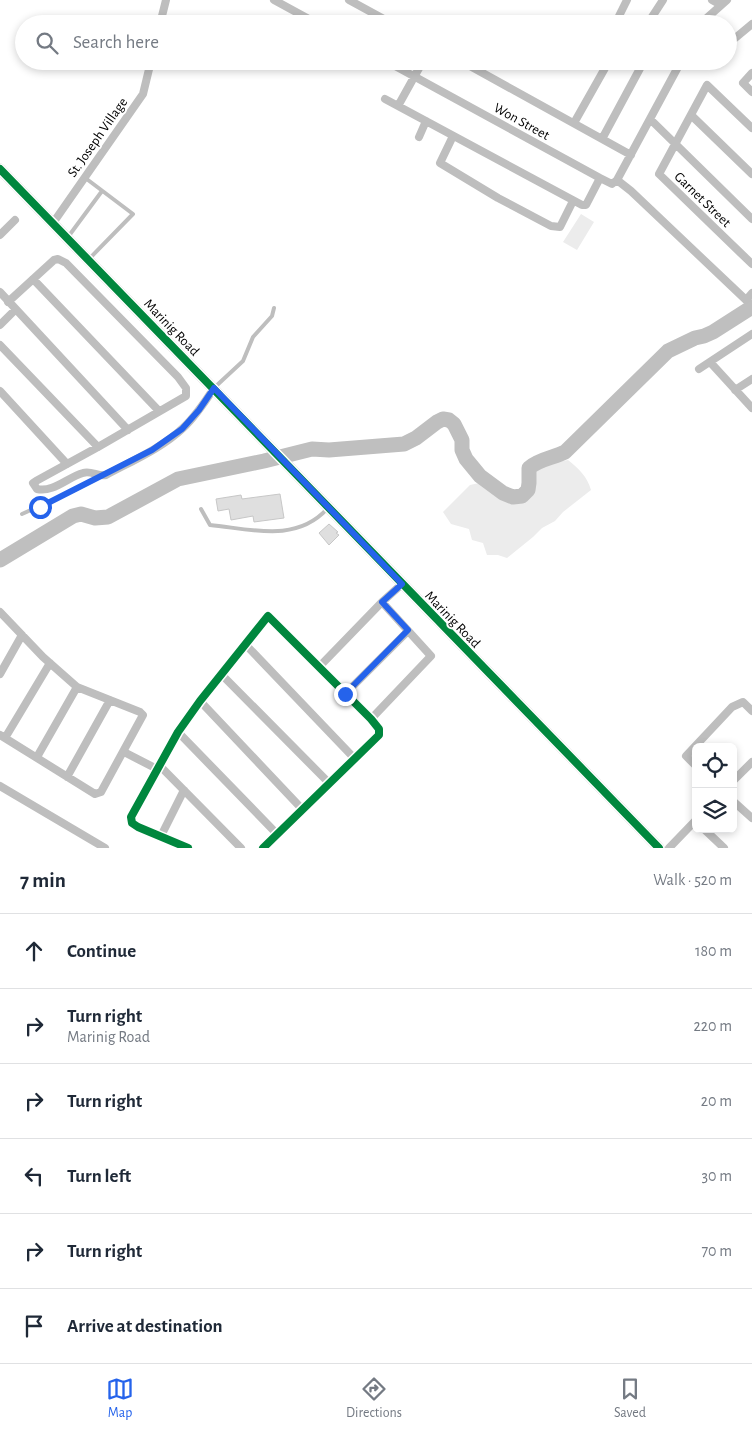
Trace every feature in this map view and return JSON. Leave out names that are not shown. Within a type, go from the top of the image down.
[{"type":"street","points":[[162,15],[166,0]]},
{"type":"street","points":[[274,0],[302,15]]},
{"type":"street","points":[[349,0],[376,15]]},
{"type":"street","points":[[620,15],[627,0]]},
{"type":"street","points":[[653,15],[663,0]]},
{"type":"street","points":[[712,0],[724,3]]},
{"type":"street","points":[[710,15],[724,3]]},
{"type":"street","points":[[737,36],[752,24]]},
{"type":"street","name":"St. Joseph Village","points":[[53,223],[142,94],[149,70]]},
{"type":"street","name":"Won Street","points":[[403,70],[600,178],[612,184],[617,180]]},
{"type":"street","points":[[398,106],[418,70]]},
{"type":"street","points":[[477,70],[631,155]]},
{"type":"street","points":[[574,123],[604,70]]},
{"type":"street","points":[[602,139],[639,70]]},
{"type":"street","points":[[676,70],[617,180],[746,300],[752,293]]},
{"type":"street","points":[[752,73],[743,83],[752,92]]},
{"type":"street","points":[[675,143],[707,85],[752,128]]},
{"type":"street","points":[[384,99],[573,201],[586,205],[600,178]]},
{"type":"street","points":[[691,115],[752,174]]},
{"type":"street","points":[[650,119],[752,219]]},
{"type":"street","points":[[419,137],[426,121]]},
{"type":"street","points":[[453,136],[440,163],[498,198],[552,226],[560,227],[573,201]]},
{"type":"street","name":"Garnet Street","points":[[675,143],[658,174],[752,264]]},
{"type":"street","name":"Marinig Road","points":[[0,169],[272,447],[402,584],[659,848]]},
{"type":"street","points":[[0,235],[15,220]]},
{"type":"street","points":[[8,302],[54,260],[58,259],[66,263],[178,377],[186,388],[186,396],[33,483],[34,486],[41,490],[58,485],[83,473],[89,472],[102,476],[152,450],[182,429],[199,410],[214,388]]},
{"type":"street","points":[[33,279],[160,411]]},
{"type":"street","points":[[0,292],[128,430]]},
{"type":"street","points":[[0,325],[15,310]]},
{"type":"street","points":[[699,369],[752,334]]},
{"type":"street","points":[[0,345],[98,447]]},
{"type":"street","points":[[710,362],[752,408]]},
{"type":"street","points":[[735,390],[752,379]]},
{"type":"street","points":[[0,391],[68,464]]},
{"type":"street","points":[[319,667],[402,584]]},
{"type":"street","points":[[371,719],[431,656],[382,602]]},
{"type":"street","points":[[0,612],[50,663],[77,687],[140,712],[143,715],[124,752],[98,794],[95,794],[2,737],[50,663]]},
{"type":"street","points":[[188,848],[138,827],[132,823],[131,817],[178,732],[200,701],[268,616],[371,719],[379,729],[380,735],[263,848]]},
{"type":"street","points":[[345,694],[408,630]]},
{"type":"street","points":[[0,674],[22,635]]},
{"type":"street","points":[[245,644],[355,759]]},
{"type":"street","points":[[221,674],[330,784]]},
{"type":"street","points":[[37,757],[77,687]]},
{"type":"street","points":[[67,777],[110,700]]},
{"type":"street","points":[[200,701],[303,810]]},
{"type":"street","points":[[698,743],[732,707],[743,702],[752,711]]},
{"type":"street","points":[[178,732],[277,834]]},
{"type":"street","points":[[692,750],[686,756],[692,762]]},
{"type":"street","points":[[124,752],[158,767],[184,790],[241,848]]},
{"type":"street","points":[[737,777],[752,762]]},
{"type":"street","points":[[0,786],[94,845],[105,848]]},
{"type":"street","points":[[161,836],[184,790]]},
{"type":"street","points":[[737,805],[752,818]]},
{"type":"street","points":[[669,848],[692,824]]},
{"type":"street","points":[[708,833],[724,848]]},
{"type":"lane","points":[[84,177],[133,214],[89,259]]},
{"type":"lane","points":[[68,238],[102,191]]},
{"type":"lane","points":[[214,388],[243,361],[253,336],[272,316],[274,308]]},
{"type":"lane","points":[[22,514],[73,492],[102,476]]},
{"type":"lane","points":[[201,509],[210,525],[279,532],[296,529],[315,519],[329,507]]},
{"type":"shaded area","points":[[581,214],[594,222],[577,250],[563,242]]},
{"type":"shaded area","points":[[568,460],[582,473],[591,490],[507,558],[498,555],[487,555],[483,543],[472,540],[469,529],[451,524],[443,512],[470,485],[479,483],[501,500],[515,502],[524,500],[534,492],[534,471],[536,467]]},
{"type":"building","points":[[280,494],[284,518],[254,522],[253,516],[231,520],[229,509],[218,511],[216,499],[241,495],[242,499]]},
{"type":"building","points":[[329,524],[339,535],[329,545],[319,533]]},
{"type":"waterway","points":[[0,560],[73,516],[81,514],[95,518],[108,517],[178,479],[312,449],[329,450],[404,444],[443,419],[449,420],[454,424],[462,440],[462,450],[466,459],[480,476],[503,493],[513,497],[522,496],[528,490],[529,468],[565,452],[668,351],[713,332],[752,307]]},
{"type":"cycle path","points":[[0,169],[659,848]]},
{"type":"cycle path","points":[[188,848],[138,827],[132,823],[131,817],[178,732],[200,701],[268,616],[371,719],[379,729],[379,735],[263,848]]},
{"type":"route","points":[[40,507],[73,492],[152,450],[182,429],[199,410],[214,388],[402,584],[382,602],[408,630],[345,694]]}]
